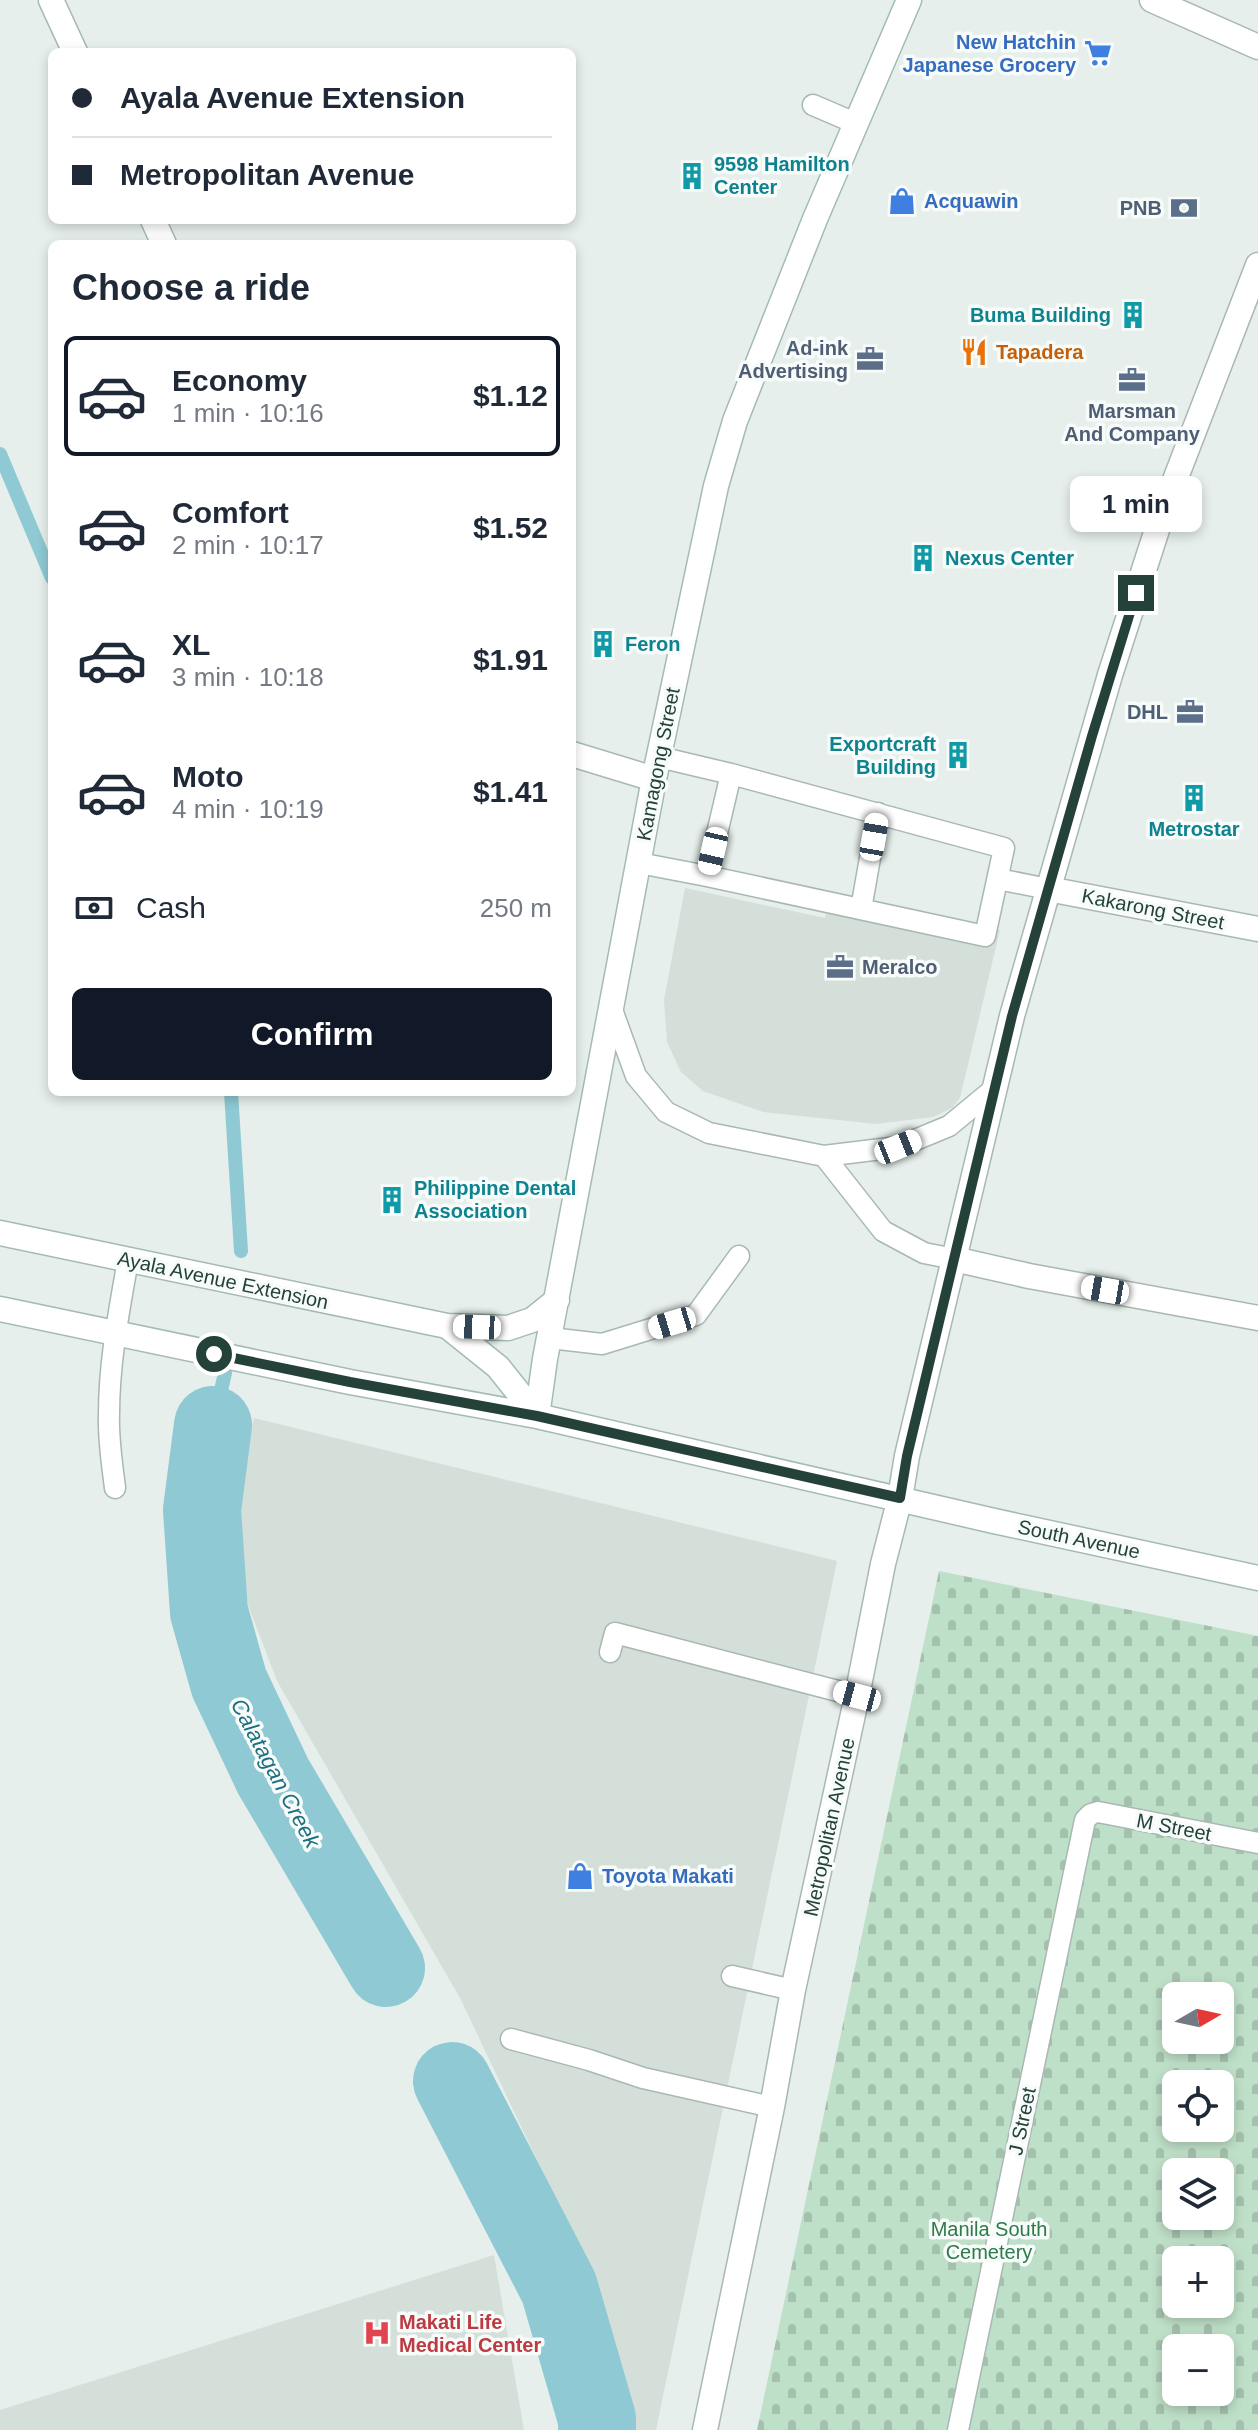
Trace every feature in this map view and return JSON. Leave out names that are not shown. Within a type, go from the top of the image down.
[{"type":"main road","points":[[51,0],[73,48]]},
{"type":"main road","name":"Kamagong Street","points":[[537,1416],[656,768],[716,486],[735,421],[855,123],[909,0]]},
{"type":"main road","points":[[1152,0],[1258,47]]},
{"type":"main road","name":"Metropolitan Avenue","points":[[705,2430],[883,1564],[1012,1016],[1110,675],[1163,511],[1258,265]]},
{"type":"main road","points":[[576,755],[656,768]]},
{"type":"main road","name":"Kakarong Street","points":[[1048,889],[1258,929]]},
{"type":"main road","name":"Ayala Avenue Extension","points":[[0,1233],[447,1326],[508,1328],[532,1320],[557,1300]]},
{"type":"main road","points":[[954,1259],[1258,1318]]},
{"type":"main road","points":[[0,1309],[350,1382],[537,1416],[900,1498]]},
{"type":"main road","name":"Ayala Avenue Extension","points":[[447,1326],[498,1367],[537,1416]]},
{"type":"main road","name":"South Avenue","points":[[900,1498],[1258,1578]]},
{"type":"lane","points":[[813,105],[855,123]]},
{"type":"lane","points":[[639,863],[985,936],[1004,848],[731,774],[656,768]]},
{"type":"lane","points":[[707,876],[731,774]]},
{"type":"lane","points":[[861,909],[878,813]]},
{"type":"lane","points":[[998,879],[1048,889]]},
{"type":"lane","points":[[611,1007],[636,1076],[666,1112],[709,1133],[824,1156],[898,1147],[949,1126],[995,1088]]},
{"type":"lane","points":[[824,1156],[883,1231],[924,1253],[954,1259]]},
{"type":"lane","points":[[550,1338],[602,1344],[696,1315],[739,1256]]},
{"type":"lane","points":[[115,1488],[108,1412],[115,1334],[128,1260]]},
{"type":"lane","points":[[610,1652],[615,1633],[857,1696]]},
{"type":"lane","name":"M Street","points":[[1091,1814],[1111,1814],[1258,1843]]},
{"type":"lane","name":"J Street","points":[[958,2430],[1085,1820],[1091,1814]]},
{"type":"lane","points":[[732,1976],[793,1990]]},
{"type":"lane","points":[[511,2039],[643,2078],[772,2107]]},
{"type":"shaded area","points":[[685,888],[825,918],[828,897],[1000,930],[960,1098],[952,1108],[933,1117],[876,1124],[763,1112],[703,1091],[681,1072],[667,1042],[664,1000]]},
{"type":"shaded area","name":"Toyota Makati","points":[[254,1418],[837,1561],[656,2430],[616,2430],[612,2390],[568,2225],[460,1998],[277,1681],[248,1605],[233,1509]]},
{"type":"shaded area","name":"Makati Life Medical Center","points":[[494,2255],[524,2430],[0,2430],[0,2410]]},
{"type":"green space","name":"Manila South Cemetery","points":[[939,1571],[1258,1636],[1258,2430],[757,2430]]},
{"type":"waterway","name":"Calatagan Creek","points":[[0,454],[48,568]]},
{"type":"waterway","name":"Calatagan Creek","points":[[231,1096],[241,1251]]},
{"type":"waterway","name":"Calatagan Creek","points":[[213,1425],[225,1373]]},
{"type":"waterway","name":"Calatagan Creek","points":[[213,1425],[202,1510],[209,1612],[229,1683],[273,1776],[386,1968]]},
{"type":"waterway","name":"Calatagan Creek","points":[[452,2081],[559,2288],[597,2419],[597,2430]]},
{"type":"place","name":"New Hatchin Japanese Grocery","points":[[1098,53]]},
{"type":"place","name":"9598 Hamilton Center","points":[[692,176]]},
{"type":"place","name":"Acquawin","points":[[902,201]]},
{"type":"place","name":"PNB","points":[[1184,208]]},
{"type":"place","name":"Buma Building","points":[[1133,315]]},
{"type":"place","name":"Tapadera","points":[[974,352]]},
{"type":"place","name":"Ad-ink Advertising","points":[[870,359]]},
{"type":"place","name":"Marsman And Company","points":[[1132,380]]},
{"type":"place","name":"Nexus Center","points":[[923,558]]},
{"type":"place","name":"Feron","points":[[603,644]]},
{"type":"place","name":"DHL","points":[[1190,712]]},
{"type":"place","name":"Exportcraft Building","points":[[958,755]]},
{"type":"place","name":"Metrostar","points":[[1194,798]]},
{"type":"place","name":"Meralco","points":[[840,967]]},
{"type":"place","name":"Philippine Dental Association","points":[[392,1200]]},
{"type":"place","name":"Toyota Makati","points":[[580,1876]]},
{"type":"place","name":"Makati Life Medical Center","points":[[377,2333]]},
{"type":"route","points":[[214,1354],[537,1416],[900,1498],[907,1456],[1012,1016],[1136,593]]}]
